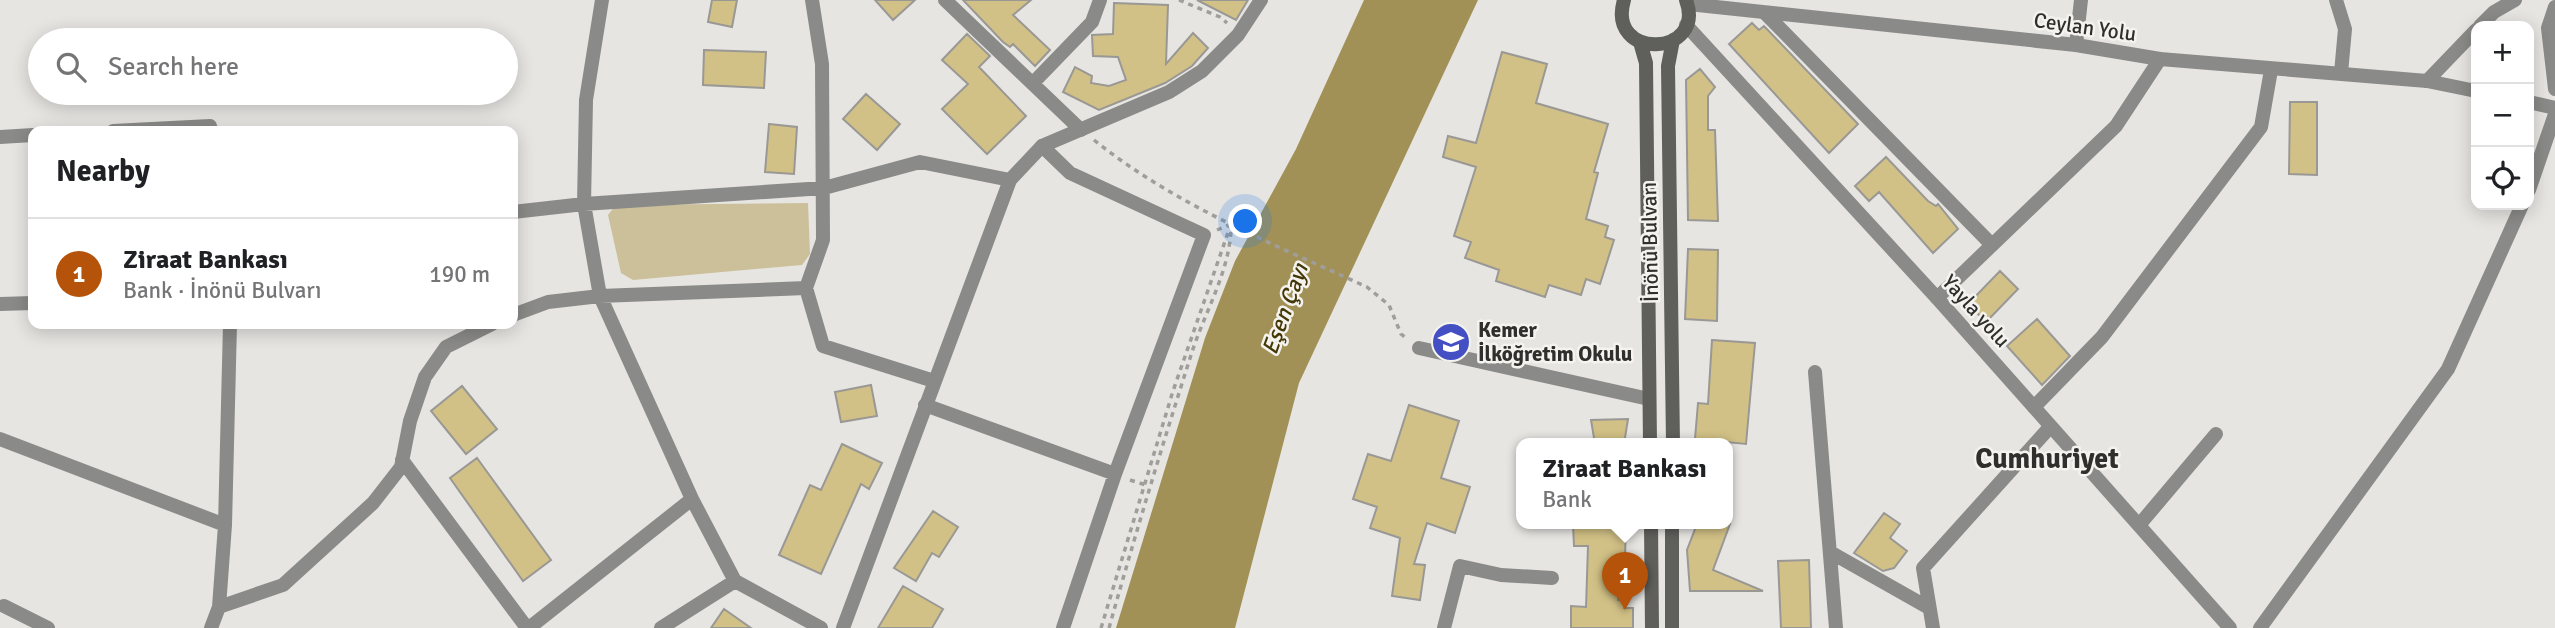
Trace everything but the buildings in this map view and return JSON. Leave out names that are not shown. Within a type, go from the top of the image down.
[{"type":"main road","points":[[1624,0],[1624,25],[1640,42],[1663,45],[1674,40],[1686,25],[1687,2]]},
{"type":"main road","name":"İnönü Bulvarı","points":[[1673,438],[1668,66],[1674,40]]},
{"type":"main road","name":"İnönü Bulvarı","points":[[1640,42],[1646,63],[1650,438]]},
{"type":"main road","points":[[1650,399],[1673,399]]},
{"type":"main road","points":[[1651,529],[1652,628]]},
{"type":"main road","points":[[1672,529],[1672,628]]},
{"type":"street","points":[[602,0],[586,100],[584,204],[600,296],[692,499],[735,581],[821,628]]},
{"type":"street","points":[[812,0],[822,64],[823,240],[806,288],[823,346],[934,381]]},
{"type":"street","points":[[945,0],[1081,130]]},
{"type":"street","points":[[1033,83],[1092,22],[1100,0]]},
{"type":"street","points":[[843,628],[1010,180],[1042,146],[1169,92],[1202,71],[1238,35],[1261,0]]},
{"type":"street","points":[[2077,46],[2081,0]]},
{"type":"street","points":[[2336,0],[2345,29],[2341,73]]},
{"type":"street","points":[[2485,21],[2494,12],[2515,0]]},
{"type":"street","name":"Ceylan Yolu","points":[[1687,2],[1765,13],[2077,46],[2160,59],[2427,81],[2471,90]]},
{"type":"street","points":[[2555,8],[2548,29],[2555,89]]},
{"type":"street","points":[[1765,13],[1992,245]]},
{"type":"street","name":"Yayla yolu","points":[[1686,25],[1937,298],[2230,628]]},
{"type":"street","points":[[2427,81],[2471,35]]},
{"type":"street","points":[[1937,298],[2116,126],[2160,59]]},
{"type":"street","points":[[2034,407],[2102,337],[2261,127],[2271,70]]},
{"type":"street","points":[[2534,103],[2555,108]]},
{"type":"street","points":[[2534,175],[2555,114]]},
{"type":"street","points":[[0,137],[28,135]]},
{"type":"street","points":[[1042,146],[1070,173],[1204,235],[1115,474],[1063,628]]},
{"type":"street","points":[[518,211],[584,204],[824,188],[920,162],[1010,180]]},
{"type":"street","points":[[2260,628],[2448,369],[2520,210]]},
{"type":"street","points":[[518,313],[548,302],[600,296],[806,288]]},
{"type":"street","points":[[0,304],[28,303]]},
{"type":"street","points":[[211,628],[219,607],[225,525],[230,329]]},
{"type":"street","points":[[219,607],[283,585],[373,503],[402,460],[410,421],[425,377],[446,347],[482,329]]},
{"type":"street","points":[[1419,348],[1650,399]]},
{"type":"street","points":[[1815,372],[1836,628]]},
{"type":"street","points":[[925,405],[1115,474]]},
{"type":"street","points":[[1933,628],[1923,568],[2050,427]]},
{"type":"street","points":[[2140,524],[2216,434]]},
{"type":"street","points":[[0,439],[225,525]]},
{"type":"street","points":[[402,460],[528,628],[692,499]]},
{"type":"street","points":[[1830,552],[1929,608]]},
{"type":"street","points":[[1444,628],[1460,566],[1501,575],[1552,578]]},
{"type":"street","points":[[661,628],[735,581]]},
{"type":"street","points":[[4,606],[48,628]]},
{"type":"path","points":[[1179,0],[1220,17],[1238,35]]},
{"type":"path","points":[[1081,130],[1116,158],[1231,224],[1367,287],[1389,305],[1401,334],[1419,348]]},
{"type":"path","points":[[1101,628],[1173,391],[1231,224]]},
{"type":"path","points":[[1109,628],[1194,347],[1230,252],[1231,224]]},
{"type":"shaded area","points":[[808,203],[810,254],[802,265],[633,280],[621,273],[608,215],[616,205]]},
{"type":"water","name":"Eşen Çayı","points":[[1364,0],[1478,0],[1299,383],[1235,628],[1116,628],[1205,338],[1235,261],[1296,149]]},
{"type":"place","name":"Kemer İlköğretim Okulu","points":[[1451,342]]},
{"type":"place","name":"Ziraat Bankası","points":[[1625,610]]},
{"type":"district","name":"Cumhuriyet","points":[[2047,459]]}]
